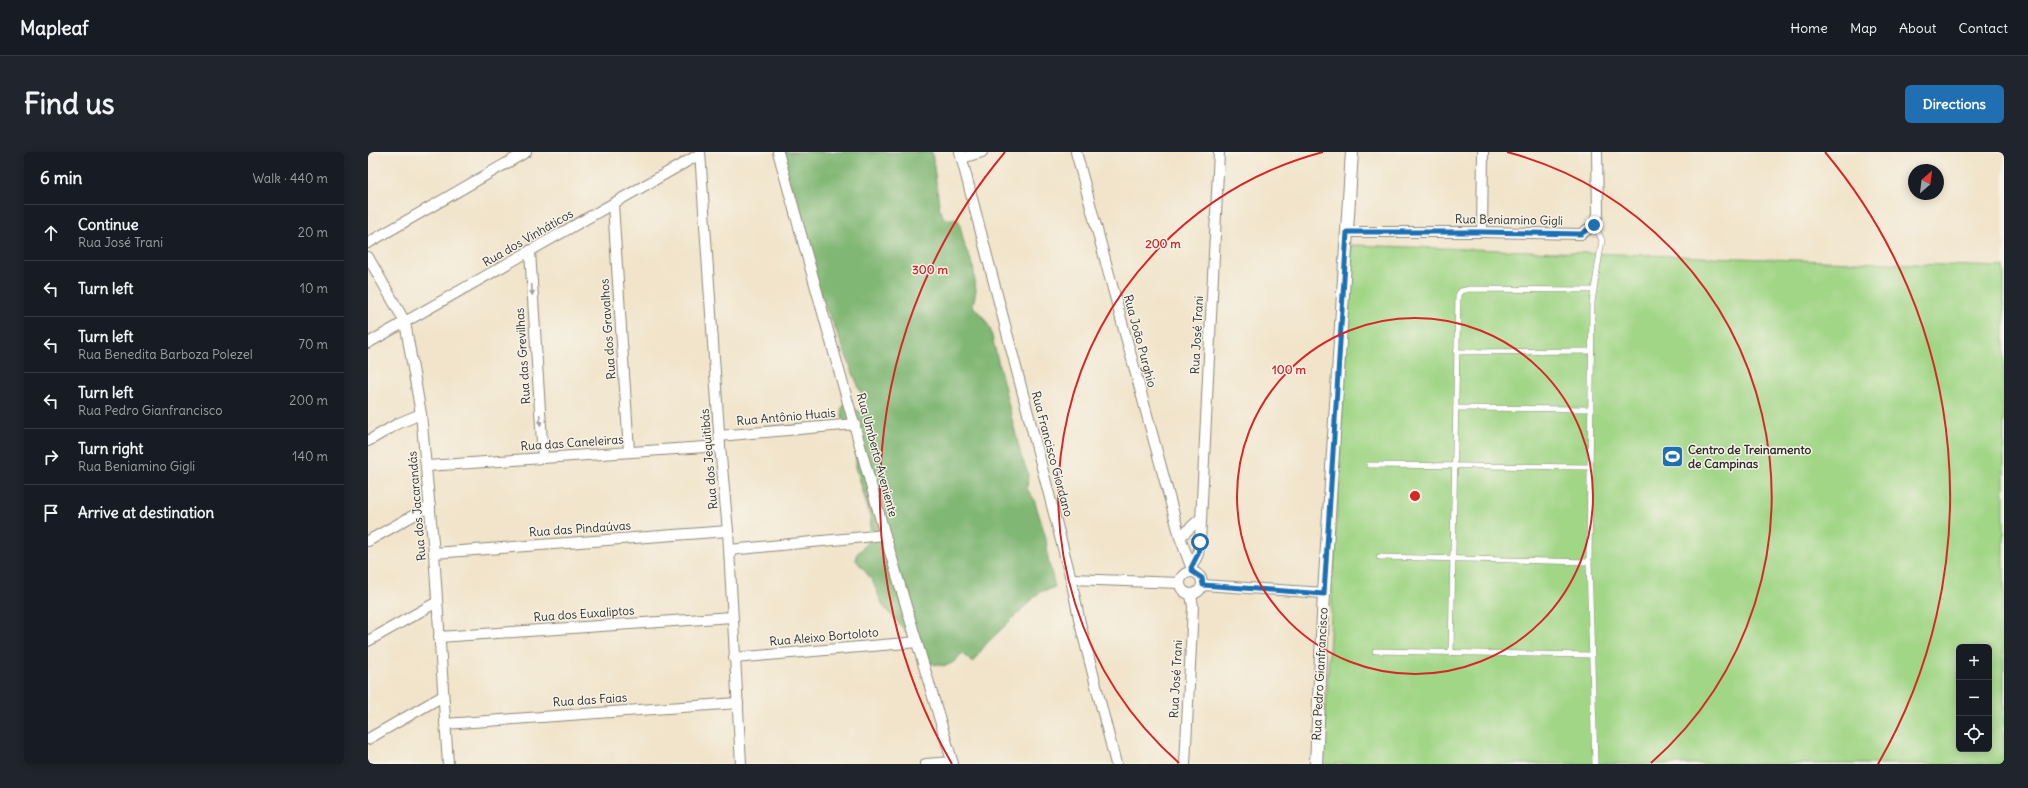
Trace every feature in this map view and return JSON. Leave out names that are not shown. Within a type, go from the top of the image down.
[{"type":"street","points":[[368,244],[526,152]]},
{"type":"street","name":"Rua Umberto Aveniente","points":[[778,152],[885,536],[952,763]]},
{"type":"street","points":[[961,155],[982,152]]},
{"type":"street","name":"Rua João Purghio","points":[[1076,152],[1180,538],[1187,574]]},
{"type":"street","name":"Rua José Trani","points":[[1187,574],[1198,554],[1200,542],[1219,152]]},
{"type":"street","name":"Rua Pedro Gianfrancisco","points":[[1316,764],[1324,594],[1352,152]]},
{"type":"street","points":[[1482,232],[1483,152]]},
{"type":"street","points":[[1594,225],[1598,214],[1597,152]]},
{"type":"street","name":"Rua dos Vinháticos","points":[[368,344],[700,153]]},
{"type":"street","name":"Rua dos Jequitibás","points":[[700,153],[719,441],[728,531],[741,764]]},
{"type":"street","name":"Rua Francisco Giordano","points":[[961,155],[1071,579],[1080,624],[1116,764]]},
{"type":"street","name":"Rua dos Gravalhos","points":[[612,205],[629,452]]},
{"type":"street","name":"Rua Beniamino Gigli","points":[[1347,232],[1581,234],[1594,225]]},
{"type":"street","name":"Rua das Grevilhas","points":[[530,252],[543,458]]},
{"type":"street","name":"Rua dos Jacarandás","points":[[368,257],[405,322],[421,414],[434,553],[448,764]]},
{"type":"street","points":[[368,441],[399,423],[421,414]]},
{"type":"street","name":"Rua Antônio Huais","points":[[719,441],[855,424]]},
{"type":"street","name":"Rua das Caneleiras","points":[[427,466],[629,452],[719,441]]},
{"type":"street","points":[[368,541],[430,506]]},
{"type":"street","points":[[1180,538],[1200,519]]},
{"type":"street","name":"Rua das Pindaúvas","points":[[434,553],[728,531]]},
{"type":"street","points":[[729,550],[885,536]]},
{"type":"street","points":[[1071,579],[1187,574],[1202,578],[1203,585],[1198,593],[1191,595],[1182,591],[1187,574]]},
{"type":"street","points":[[1203,585],[1324,594]]},
{"type":"street","name":"Rua José Trani","points":[[1185,764],[1193,606],[1191,595]]},
{"type":"street","points":[[368,641],[437,602]]},
{"type":"street","name":"Rua dos Euxaliptos","points":[[439,637],[732,617]]},
{"type":"street","name":"Rua Aleixo Bortoloto","points":[[734,658],[917,642]]},
{"type":"street","points":[[368,739],[443,696]]},
{"type":"street","name":"Rua das Faias","points":[[445,724],[738,703]]},
{"type":"street","points":[[926,764],[952,763]]},
{"type":"lane","points":[[1594,225],[1602,240],[1598,273],[1593,290],[1590,467],[1589,562],[1595,764]]},
{"type":"lane","points":[[1451,653],[1458,295],[1460,291],[1470,289],[1593,290]]},
{"type":"lane","points":[[1456,352],[1592,351]]},
{"type":"lane","points":[[1456,408],[1591,409]]},
{"type":"lane","points":[[1369,465],[1590,467]]},
{"type":"lane","points":[[1378,557],[1589,562]]},
{"type":"lane","points":[[1375,651],[1592,654]]},
{"type":"green space","points":[[781,152],[932,152],[940,211],[945,219],[956,219],[959,221],[965,247],[973,265],[976,290],[973,306],[984,318],[990,328],[1021,456],[1028,473],[1027,489],[1034,499],[1046,538],[1048,559],[1055,587],[1040,592],[986,644],[972,663],[964,654],[960,655],[952,663],[942,666],[922,659],[916,643],[883,606],[872,580],[856,560],[856,555],[869,541],[871,520],[856,467],[856,435],[843,420],[841,410],[845,403],[860,412],[865,412],[867,408],[833,323],[812,281]]},
{"type":"green space","name":"Centro de Treinamento de Campinas","points":[[1351,245],[2004,267],[2004,764],[1323,764]]},
{"type":"place","name":"Centro de Treinamento de Campinas","points":[[1672,457]]},
{"type":"route","points":[[1200,542],[1198,554],[1191,568],[1193,572],[1202,578],[1203,585],[1324,594],[1347,232],[1581,234],[1594,225]]}]
